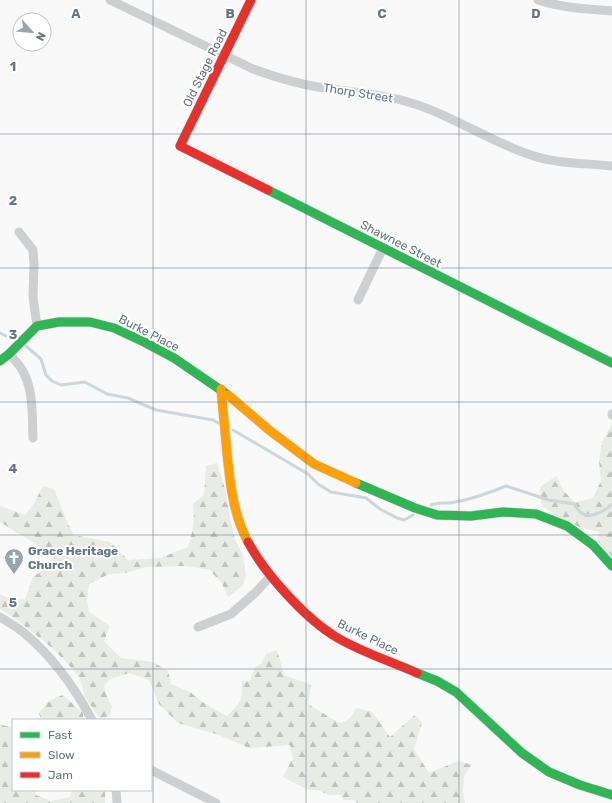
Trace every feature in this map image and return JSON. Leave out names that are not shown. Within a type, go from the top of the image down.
[{"type":"street","name":"Thorp Street","points":[[110,0],[253,69],[275,77],[297,83],[363,92],[407,101],[428,109],[498,143],[529,155],[551,160],[612,166]]},
{"type":"street","name":"Old Stage Road","points":[[180,146],[251,0]]},
{"type":"street","points":[[538,0],[555,5],[588,10],[612,11]]},
{"type":"street","name":"Shawnee Street","points":[[180,146],[612,363]]},
{"type":"street","points":[[0,361],[9,354],[36,326],[33,296],[33,250],[19,232]]},
{"type":"street","points":[[358,300],[383,248]]},
{"type":"street","name":"Burke Place","points":[[36,326],[59,322],[90,322],[114,328],[174,358],[221,388],[269,430],[314,464],[415,508],[437,514],[471,516],[503,512],[536,514],[566,526],[593,545],[612,566]]},
{"type":"street","points":[[9,354],[21,367],[26,377],[31,398],[33,438]]},
{"type":"street","name":"Burke Place","points":[[221,388],[227,436],[231,491],[243,533],[254,553],[271,576],[310,618],[336,637],[365,651],[437,681],[456,692],[522,753],[549,772],[580,785],[612,795]]},
{"type":"street","points":[[198,627],[231,614],[255,593],[271,576]]},
{"type":"street","points":[[0,617],[23,632],[47,655],[68,681],[91,719]]},
{"type":"street","points":[[152,771],[216,803]]},
{"type":"street","points":[[116,791],[117,803]]},
{"type":"green space","points":[[612,423],[612,557],[597,540],[600,532],[568,522],[541,504],[540,487],[556,476],[564,491],[575,503],[593,498],[601,481],[599,461],[602,443]]},
{"type":"green space","points":[[217,463],[225,489],[234,537],[243,556],[246,577],[242,586],[228,597],[222,584],[210,570],[186,566],[146,567],[125,573],[109,574],[89,584],[87,600],[89,612],[110,626],[104,641],[121,658],[153,662],[168,671],[171,684],[190,692],[204,703],[227,716],[240,701],[242,681],[250,681],[255,667],[261,664],[266,654],[277,650],[284,675],[311,685],[308,704],[339,723],[350,718],[356,708],[372,712],[390,737],[415,715],[422,723],[414,749],[429,773],[458,761],[472,765],[464,776],[463,791],[465,803],[357,803],[354,800],[343,800],[341,795],[329,795],[320,791],[306,789],[283,777],[293,758],[290,745],[249,748],[219,735],[178,723],[159,704],[149,680],[129,673],[110,679],[104,686],[107,697],[112,706],[110,715],[100,719],[85,697],[80,678],[68,664],[51,647],[16,619],[0,609],[0,594],[13,600],[25,599],[33,577],[49,566],[52,558],[45,550],[0,522],[0,506],[25,515],[33,505],[43,486],[54,489],[74,535],[110,542],[128,560],[160,558],[188,547],[193,526],[193,504],[204,495],[206,466]]},
{"type":"green space","points":[[63,695],[83,713],[83,719],[41,719],[39,713],[50,700]]},
{"type":"green space","points":[[0,724],[12,728],[12,791],[34,791],[36,795],[51,801],[70,797],[72,791],[105,791],[105,803],[0,803]]},
{"type":"waterway","points":[[0,333],[6,336]]},
{"type":"waterway","points":[[26,346],[41,359],[46,375],[52,381],[61,385],[85,382],[107,394],[128,398],[156,410],[213,420],[218,423]]},
{"type":"waterway","points":[[233,430],[308,474],[318,484],[331,492],[366,498],[380,509],[404,520],[413,515]]},
{"type":"waterway","points":[[431,505],[452,503],[468,499],[506,486],[549,500],[575,504],[580,512],[588,515],[597,514],[612,504]]},
{"type":"traffic: fast","points":[[268,190],[612,363]]},
{"type":"traffic: fast","points":[[0,361],[37,326],[59,322],[90,322],[114,328],[144,342],[174,358],[228,395]]},
{"type":"traffic: fast","points":[[356,483],[415,508],[437,515],[471,516],[503,512],[536,514],[567,526],[593,545],[612,566]]},
{"type":"traffic: fast","points":[[417,673],[437,681],[456,692],[522,753],[549,772],[580,785],[612,795]]},
{"type":"traffic: slow","points":[[221,389],[231,487],[239,520],[248,542]]},
{"type":"traffic: slow","points":[[228,395],[269,430],[314,464],[356,483]]},
{"type":"traffic: jam","points":[[251,0],[180,146],[268,190]]},
{"type":"traffic: jam","points":[[248,542],[275,581],[299,607],[324,629],[355,647],[417,673]]},
{"type":"place","name":"Grace Heritage Church","points":[[14,575]]}]
